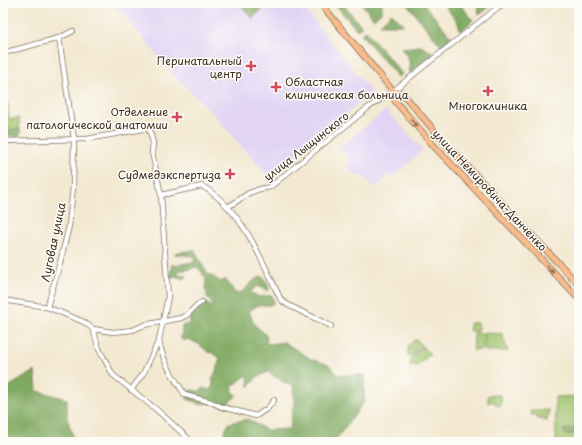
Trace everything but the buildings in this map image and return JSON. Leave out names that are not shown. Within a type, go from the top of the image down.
[{"type":"main road","name":"улица Немировича-Данченко","points":[[320,3],[393,91],[395,101],[434,146],[579,299]]},
{"type":"main road","name":"улица Немировича-Данченко","points":[[393,91],[403,94],[444,142],[579,284]]},
{"type":"street","name":"улица Лыщинского","points":[[228,207],[249,193],[260,189],[270,188],[369,107],[393,91],[504,3]]},
{"type":"street","points":[[3,53],[59,38],[73,31]]},
{"type":"street","name":"Луговая улица","points":[[47,307],[60,263],[68,226],[73,188],[74,139],[59,38]]},
{"type":"street","points":[[3,141],[87,139],[149,128],[153,143],[152,152],[160,195],[168,296],[159,340],[143,374],[131,390]]},
{"type":"street","points":[[160,195],[202,186],[213,193],[228,207],[249,235],[281,300],[288,305],[331,326]]},
{"type":"street","points":[[3,300],[47,307],[84,322],[93,329],[112,332],[133,330],[144,325],[181,318],[187,315],[202,302]]},
{"type":"street","points":[[93,329],[99,349],[113,375],[157,410],[192,442]]},
{"type":"street","points":[[159,340],[161,352],[167,366],[186,395],[256,416],[268,408],[274,400]]},
{"type":"shaded area","name":"Областная клиническая больница","points":[[114,3],[300,3],[372,93],[269,177],[201,101],[178,80]]},
{"type":"shaded area","points":[[386,110],[423,150],[394,176],[393,174],[390,177],[386,173],[384,175],[387,178],[374,188],[362,174],[357,177],[347,167],[349,158],[339,148]]},
{"type":"green space","points":[[244,3],[270,3],[252,18],[241,5]]},
{"type":"green space","points":[[334,3],[342,3],[362,27],[357,30]]},
{"type":"green space","points":[[361,3],[382,3],[382,11],[374,19]]},
{"type":"green space","points":[[406,3],[423,3],[452,38],[441,46]]},
{"type":"green space","points":[[442,3],[459,3],[473,20],[461,31],[457,21]]},
{"type":"green space","points":[[478,3],[490,3],[491,6],[479,15]]},
{"type":"green space","points":[[392,13],[404,25],[379,25]]},
{"type":"green space","points":[[366,31],[402,74],[398,77],[361,34]]},
{"type":"green space","points":[[420,46],[434,53],[410,73],[409,59],[401,48]]},
{"type":"green space","points":[[3,88],[5,90],[9,119],[19,118],[20,130],[9,130],[7,126],[3,128]]},
{"type":"green space","points":[[7,126],[9,130],[20,130],[21,134],[17,137],[9,135],[5,138],[3,137],[3,128]]},
{"type":"green space","points":[[194,250],[207,273],[221,282],[225,279],[235,293],[241,292],[253,281],[262,276],[263,277],[269,290],[267,291],[257,286],[250,292],[259,297],[272,295],[274,303],[270,305],[258,305],[249,311],[254,324],[266,335],[267,339],[264,342],[270,344],[284,342],[311,359],[329,365],[338,375],[365,375],[364,402],[334,442],[219,442],[229,423],[248,419],[266,430],[290,429],[294,400],[293,384],[285,383],[268,372],[257,377],[249,387],[248,375],[232,387],[232,392],[235,393],[236,396],[229,402],[229,407],[210,403],[200,405],[187,399],[191,390],[200,391],[203,388],[209,390],[212,389],[212,379],[220,358],[213,353],[208,352],[199,344],[189,339],[183,341],[180,337],[182,326],[189,324],[191,312],[205,303],[211,306],[214,305],[207,298],[207,293],[205,290],[206,279],[198,267],[178,270],[179,274],[187,276],[184,279],[174,276],[172,278],[170,277],[172,264],[175,266],[195,262],[192,256],[175,253]]},
{"type":"green space","points":[[470,323],[478,323],[478,331],[469,331]]},
{"type":"green space","points":[[474,333],[484,333],[483,350],[473,350]]},
{"type":"green space","points":[[485,333],[502,334],[508,351],[485,351]]},
{"type":"green space","points":[[414,340],[417,340],[422,346],[410,357],[408,355],[408,346]]},
{"type":"green space","points":[[423,347],[430,354],[417,366],[410,366],[411,358]]},
{"type":"green space","points":[[35,371],[37,391],[67,399],[67,418],[75,442],[3,442],[3,390]]},
{"type":"green space","points":[[488,395],[500,395],[502,400],[500,406],[495,404],[494,401],[488,403]]},
{"type":"green space","points":[[579,396],[579,442],[556,442],[555,397]]},
{"type":"green space","points":[[531,410],[549,410],[547,421],[536,418],[536,415],[531,415]]},
{"type":"green space","points":[[579,428],[579,433],[565,435],[564,430]]},
{"type":"place","name":"Перинатальный центр","points":[[251,66]]},
{"type":"place","name":"Областная клиническая больница","points":[[276,87]]},
{"type":"place","name":"Многоклиника","points":[[488,91]]},
{"type":"place","name":"Отделение патологической анатомии","points":[[177,117]]},
{"type":"place","name":"Судмедэкспертиза","points":[[230,174]]}]
